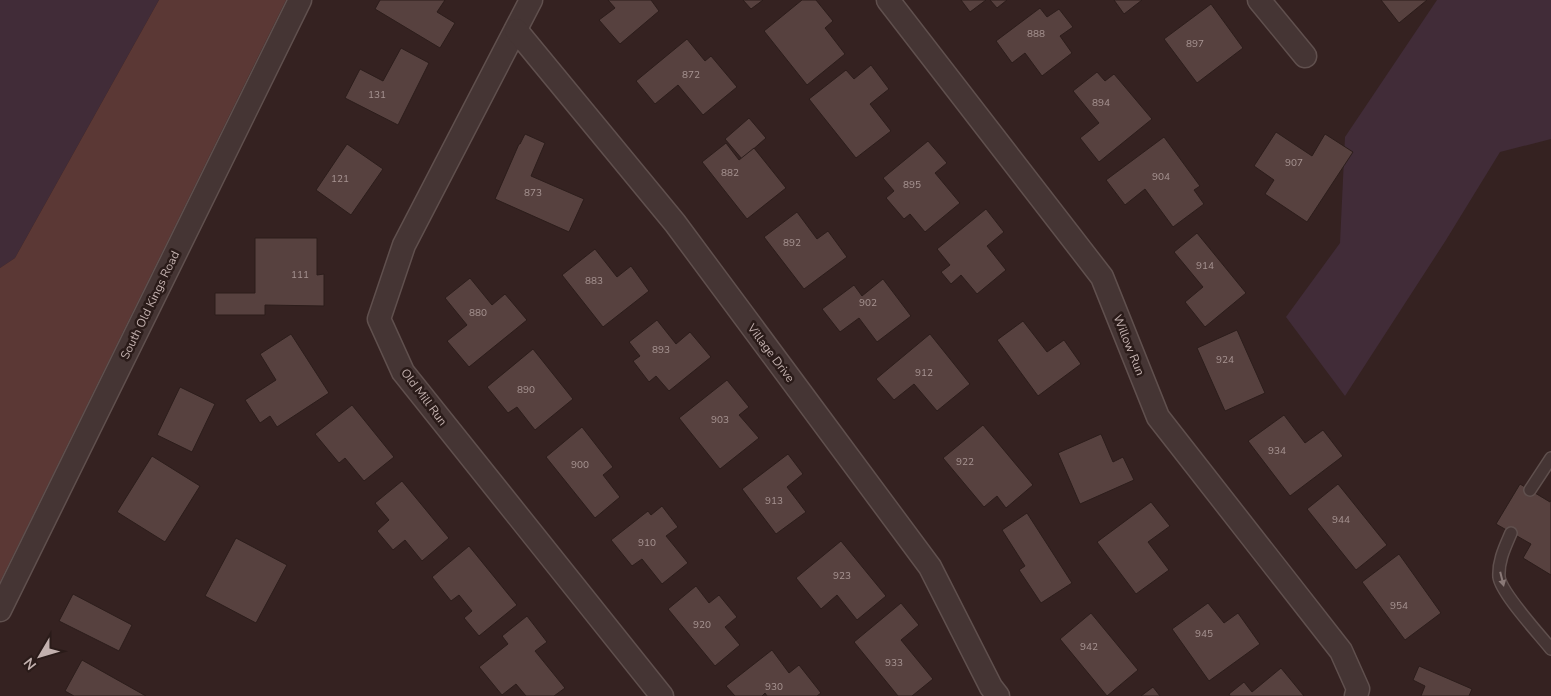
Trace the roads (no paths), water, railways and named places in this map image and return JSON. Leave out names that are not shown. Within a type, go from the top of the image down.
[{"type":"street","name":"South Old Kings Road","points":[[0,610],[300,0]]},
{"type":"street","points":[[516,30],[531,0]]},
{"type":"street","name":"Willow Run","points":[[888,0],[1102,277],[1158,417],[1341,651],[1358,689],[1356,696]]},
{"type":"street","points":[[1259,0],[1305,56]]},
{"type":"street","name":"Old Mill Run","points":[[516,30],[404,245],[379,319],[403,372],[662,696]]},
{"type":"street","name":"Village Drive","points":[[516,30],[675,223],[930,567],[991,687],[998,696]]},
{"type":"lane","points":[[1530,490],[1551,458]]},
{"type":"lane","points":[[1511,533],[1500,560],[1499,579],[1508,595],[1551,649]]}]
